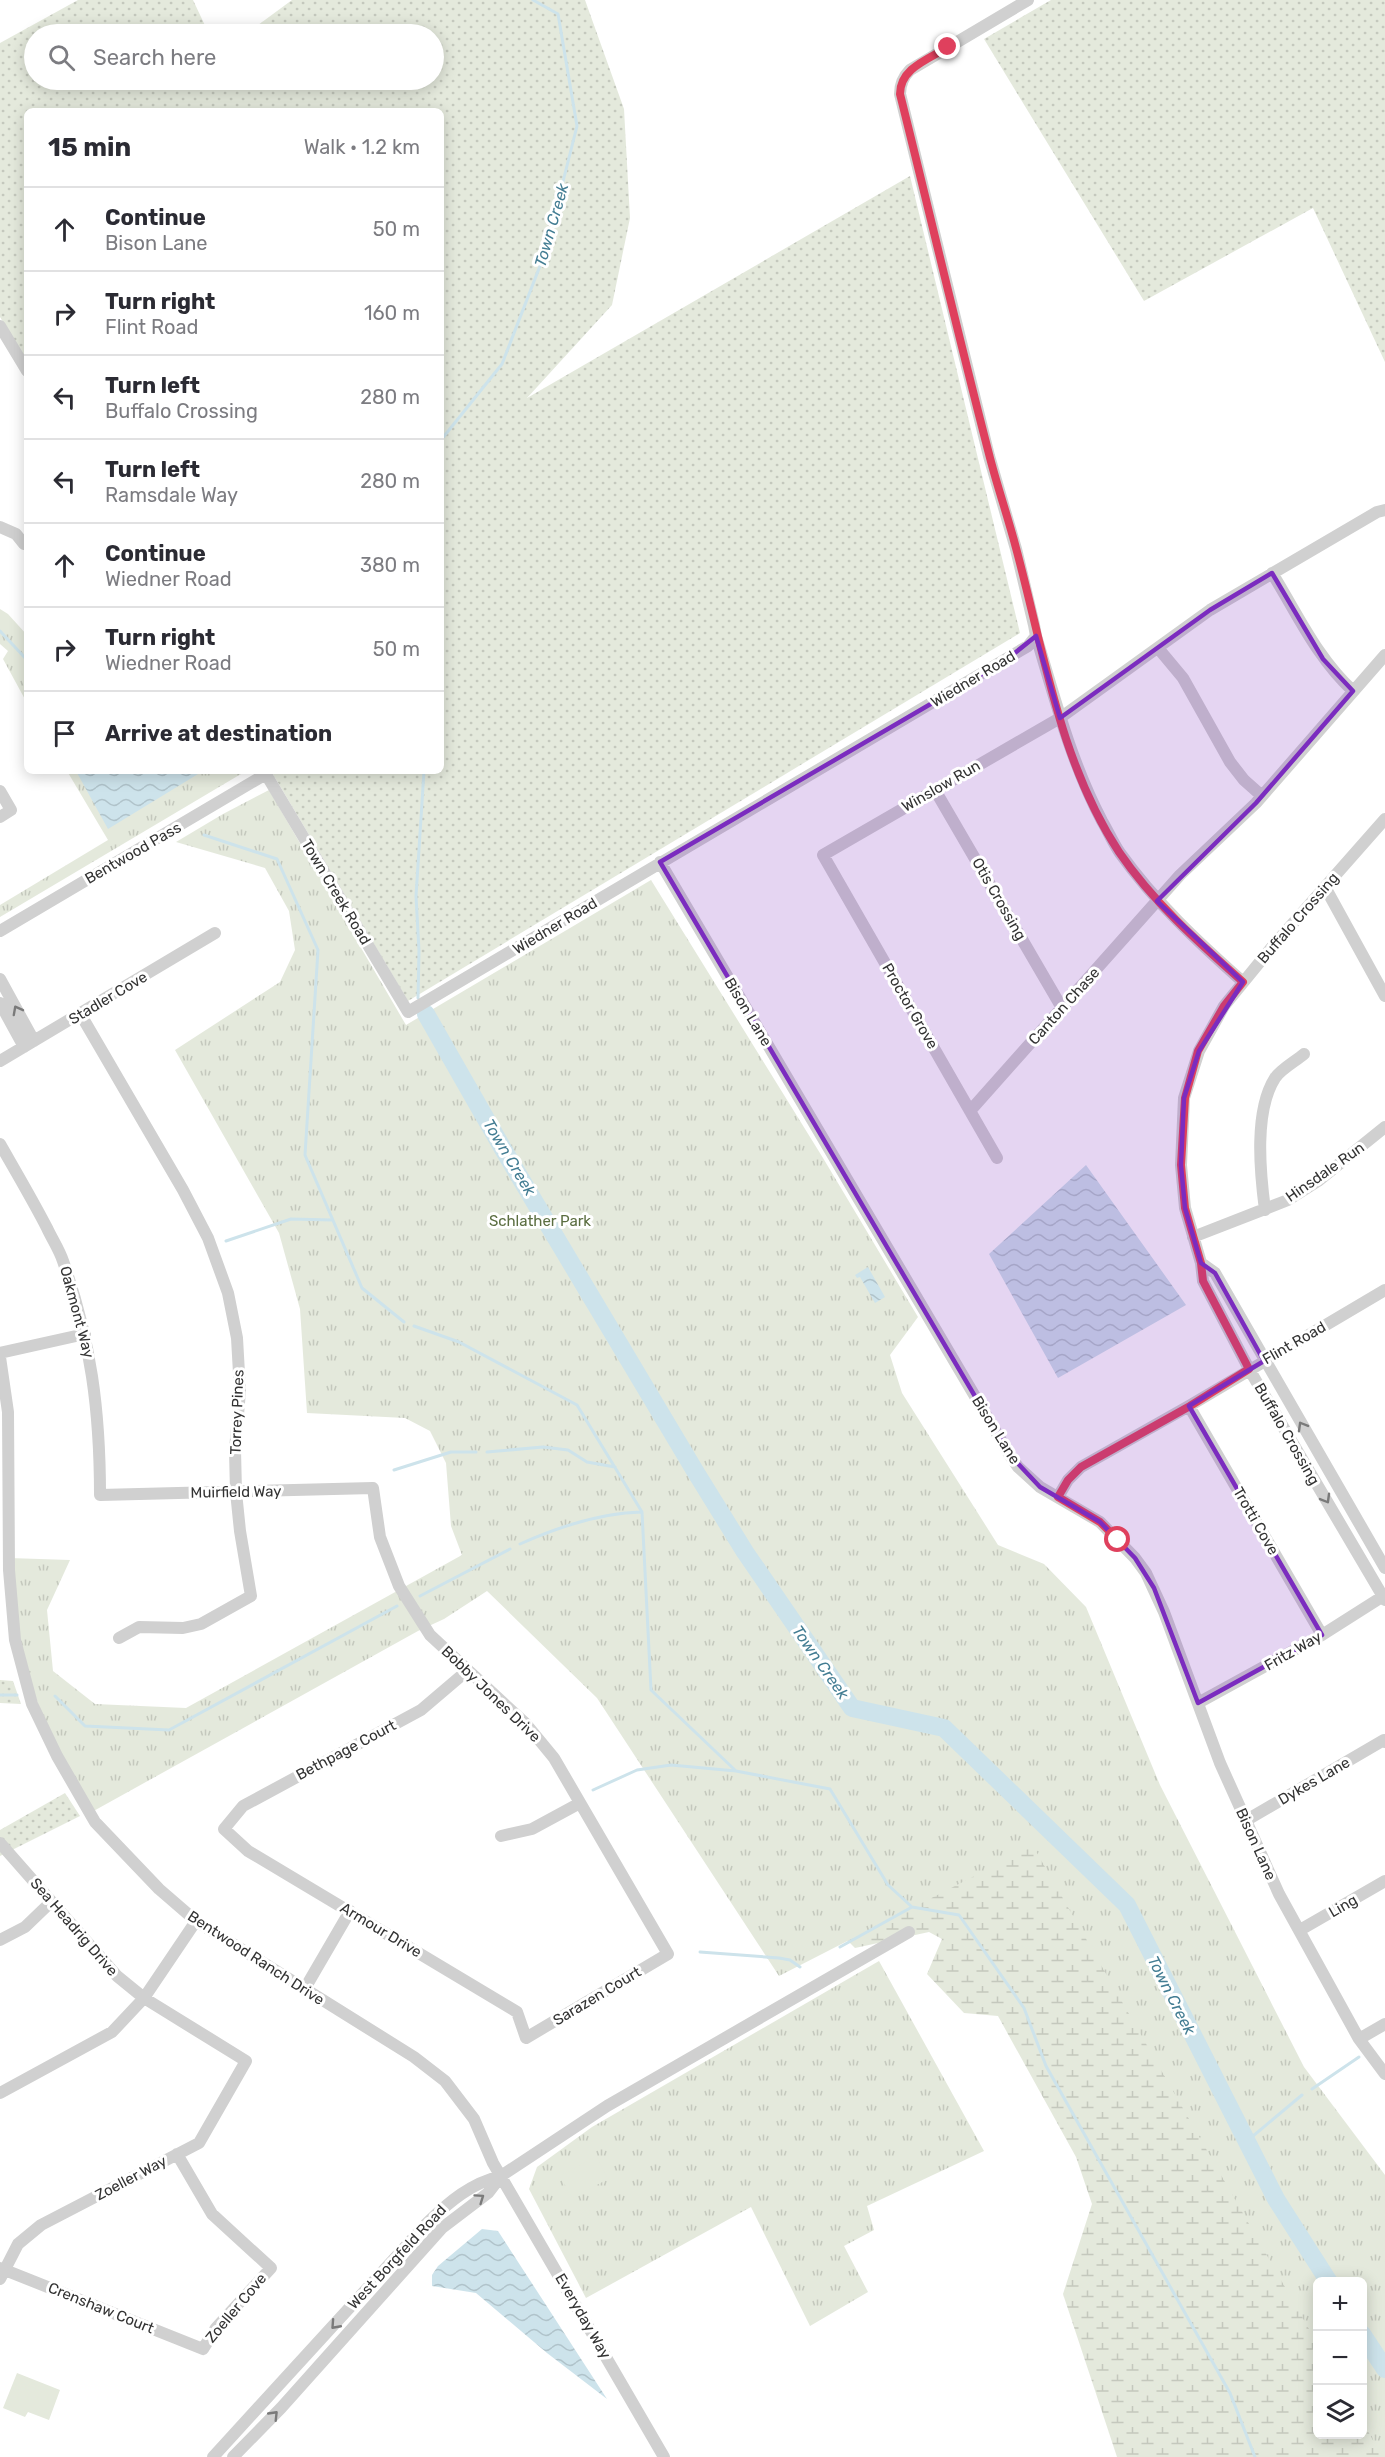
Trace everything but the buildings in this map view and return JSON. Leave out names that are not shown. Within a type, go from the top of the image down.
[{"type":"street","points":[[1028,0],[910,70],[904,76],[900,94],[989,456],[1017,549],[1036,636],[1069,748],[1089,796],[1119,851],[1157,901],[1185,930],[1243,982]]},
{"type":"street","points":[[1,331],[24,366]]},
{"type":"street","name":"Winslow Run","points":[[823,855],[1060,717],[1210,610],[1377,512],[1385,510]]},
{"type":"street","points":[[0,527],[16,534],[24,544]]},
{"type":"street","points":[[1272,573],[1323,659],[1333,673],[1353,691]]},
{"type":"street","name":"Wiedner Road","points":[[408,1012],[1006,660],[1028,646],[1036,636]]},
{"type":"street","points":[[1158,648],[1183,678],[1230,762],[1244,780],[1262,796]]},
{"type":"street","name":"Canton Chase","points":[[970,1111],[1180,875],[1262,796],[1385,655]]},
{"type":"street","name":"Bentwood Pass","points":[[0,931],[263,774]]},
{"type":"street","name":"Town Creek Road","points":[[266,774],[408,1012]]},
{"type":"street","name":"Otis Crossing","points":[[935,790],[1062,1008]]},
{"type":"street","points":[[0,791],[5,813]]},
{"type":"street","name":"Buffalo Crossing","points":[[1384,1597],[1249,1369],[1203,1281],[1201,1263],[1185,1208],[1181,1165],[1185,1098],[1198,1051],[1224,1006],[1385,819]]},
{"type":"street","name":"Proctor Grove","points":[[823,855],[997,1158]]},
{"type":"street","name":"Bison Lane","points":[[660,862],[1009,1454],[1018,1467],[1035,1482],[1100,1522],[1135,1558],[1146,1573],[1164,1612],[1220,1763],[1279,1894],[1359,2039],[1385,2074]]},
{"type":"street","points":[[1325,887],[1385,996]]},
{"type":"street","name":"Stadler Cove","points":[[0,1061],[81,1015],[215,933]]},
{"type":"street","points":[[0,979],[29,1044]]},
{"type":"street","points":[[0,1003],[29,1044]]},
{"type":"street","name":"Torrey Pines","points":[[81,1015],[183,1190],[208,1239],[228,1293],[237,1338],[240,1391],[235,1450],[236,1492],[251,1596],[201,1624],[183,1628],[139,1627],[119,1638]]},
{"type":"street","points":[[1265,1210],[1260,1145],[1264,1108],[1276,1076],[1304,1054]]},
{"type":"street","name":"Hinsdale Run","points":[[1193,1237],[1288,1200],[1318,1181],[1385,1127]]},
{"type":"street","name":"Oakmont Way","points":[[0,1144],[32,1198],[63,1259],[85,1334],[94,1380],[100,1435],[100,1495]]},
{"type":"street","name":"Buffalo Crossing","points":[[1201,1263],[1215,1273],[1385,1568]]},
{"type":"street","name":"Flint Road","points":[[1058,1497],[1068,1480],[1081,1467],[1190,1406],[1385,1290]]},
{"type":"street","points":[[0,1355],[85,1334]]},
{"type":"street","name":"Bentwood Ranch Drive","points":[[0,1355],[8,1412],[9,1570],[6,1609],[32,1704],[57,1756],[95,1822],[159,1889],[196,1922],[414,2057],[445,2081],[474,2119],[501,2176]]},
{"type":"street","name":"Trotti Cove","points":[[1190,1406],[1322,1635]]},
{"type":"street","name":"Muirfield Way","points":[[100,1495],[373,1488]]},
{"type":"street","name":"Bobby Jones Drive","points":[[373,1488],[380,1537],[399,1586],[430,1635],[526,1724],[554,1758],[668,1954]]},
{"type":"street","name":"Fritz Way","points":[[1198,1703],[1322,1635],[1384,1597]]},
{"type":"street","name":"Bethpage Court","points":[[224,1829],[243,1806],[421,1710],[468,1670]]},
{"type":"street","name":"Dykes Lane","points":[[1245,1821],[1384,1741]]},
{"type":"street","points":[[501,1836],[532,1829],[580,1803]]},
{"type":"street","name":"Armour Drive","points":[[224,1829],[248,1851],[517,2012],[526,2038]]},
{"type":"street","name":"Sea Headrig Drive","points":[[0,1843],[117,1976],[144,1998],[246,2061]]},
{"type":"street","name":"Ling","points":[[1300,1930],[1385,1881]]},
{"type":"street","points":[[0,1940],[25,1927],[51,1902]]},
{"type":"street","points":[[304,1990],[350,1911]]},
{"type":"street","points":[[0,2093],[112,2032],[144,1998],[196,1922]]},
{"type":"street","points":[[501,2176],[607,2106],[909,1932]]},
{"type":"street","name":"Sarazen Court","points":[[526,2038],[668,1954]]},
{"type":"street","points":[[1359,2039],[1385,2024]]},
{"type":"street","name":"Zoeller Way","points":[[1,2272],[18,2244],[41,2225],[199,2143],[246,2061]]},
{"type":"street","name":"Zoeller Cove","points":[[177,2154],[212,2214],[271,2268],[216,2328],[202,2349]]},
{"type":"street","name":"West Borgfeld Road","points":[[213,2457],[427,2223],[449,2202],[483,2180],[501,2176]]},
{"type":"street","name":"West Borgfeld Road","points":[[233,2457],[281,2408],[442,2228],[488,2193],[501,2176]]},
{"type":"street","name":"Everyday Way","points":[[501,2176],[664,2457]]},
{"type":"street","name":"Crenshaw Court","points":[[1,2272],[202,2349]]},
{"type":"highlighted area","points":[[1272,573],[1323,659],[1353,691],[1256,803],[1157,901],[1243,982],[1199,1051],[1184,1098],[1181,1165],[1185,1208],[1201,1263],[1215,1273],[1264,1361],[1189,1406],[1322,1635],[1198,1703],[1154,1588],[1135,1558],[1100,1522],[1040,1487],[1009,1454],[660,862],[1006,660],[1036,636],[1060,718],[1210,610]]},
{"type":"green space","points":[[78,0],[193,0],[204,24],[34,24]]},
{"type":"green space","points":[[292,0],[585,0],[624,109],[630,218],[612,305],[527,398],[910,176],[1020,633],[408,1001],[273,774],[444,774],[444,108],[24,108],[24,357],[0,317],[0,43],[24,30],[24,90],[444,90],[444,24],[260,24]]},
{"type":"green space","points":[[1051,0],[1385,0],[1385,362],[1313,208],[1144,301],[984,39]]},
{"type":"green space","points":[[0,609],[8,614],[24,632],[24,698],[3,659],[8,651],[0,644]]},
{"type":"green space","points":[[69,774],[241,774],[0,917],[0,905],[108,840]]},
{"type":"green space","name":"Schlather Park","points":[[269,790],[406,1025],[651,880],[823,1158],[918,1317],[890,1355],[902,1393],[998,1545],[1044,1564],[1086,1607],[1160,1785],[1304,2067],[1385,2175],[1385,2457],[1382,2457],[1367,2429],[1367,2277],[1313,2277],[1313,2336],[1033,1846],[779,1976],[597,1698],[487,1591],[444,1619],[418,1631],[90,1813],[57,1756],[15,1640],[9,1558],[70,1560],[47,1610],[53,1671],[95,1704],[186,1708],[462,1555],[451,1526],[446,1463],[430,1431],[405,1418],[307,1413],[300,1309],[279,1233],[175,1050],[280,982],[295,950],[289,911],[265,868],[176,842]]},
{"type":"green space","points":[[577,1197],[1358,2277],[1313,2277],[1313,2439],[1367,2439],[1367,2320],[1385,2457],[1117,2457],[1063,2294],[1092,2204],[1076,2157],[998,2016],[964,2013],[927,1974],[942,1939],[929,1932],[855,1948],[838,1931]]},
{"type":"green space","points":[[0,1680],[13,1681],[21,1704],[0,1703]]},
{"type":"green space","points":[[65,1793],[80,1816],[0,1856],[0,1830]]},
{"type":"green space","points":[[879,1961],[984,2151],[867,2206],[874,2230],[844,2246],[868,2292],[810,2326],[751,2207],[586,2298],[529,2189],[537,2167],[592,2127]]},
{"type":"green space","points":[[596,2156],[608,2179],[572,2198],[560,2176]]},
{"type":"green space","points":[[17,2373],[60,2390],[49,2420],[28,2412],[25,2417],[3,2408]]},
{"type":"water","points":[[78,774],[198,774],[108,829]]},
{"type":"water","points":[[1086,1165],[1186,1305],[1058,1378],[989,1254]]},
{"type":"water","points":[[868,1267],[885,1297],[875,1303],[860,1277],[857,1278],[855,1275]]},
{"type":"water","points":[[482,2229],[498,2231],[607,2399],[547,2353],[476,2293],[432,2286],[432,2275],[438,2266]]},
{"type":"waterway","name":"Town Creek","points":[[444,436],[502,364],[545,253],[577,126],[558,14],[533,0]]},
{"type":"waterway","points":[[0,631],[24,657]]},
{"type":"waterway","name":"Town Creek","points":[[418,998],[419,951],[416,896],[424,774]]},
{"type":"waterway","points":[[204,835],[277,859],[318,950],[305,1155],[362,1288],[404,1322]]},
{"type":"waterway","name":"Town Creek","points":[[426,1014],[503,1149],[695,1471],[745,1552],[852,1708],[944,1728],[1127,1905],[1276,2199],[1326,2277]]},
{"type":"waterway","points":[[226,1241],[291,1219],[332,1220]]},
{"type":"waterway","points":[[414,1326],[459,1342],[577,1405],[642,1512],[651,1690],[736,1771],[830,1789],[888,1885],[912,1907],[959,1915],[1024,2008],[1046,2066],[1230,2393],[1255,2457]]},
{"type":"waterway","points":[[487,1452],[543,1447],[568,1450],[587,1462],[615,1467]]},
{"type":"waterway","points":[[394,1470],[451,1452],[476,1452]]},
{"type":"waterway","points":[[520,1544],[579,1522],[610,1515],[642,1512]]},
{"type":"waterway","points":[[420,1596],[510,1549]]},
{"type":"waterway","points":[[55,1696],[85,1726],[169,1730],[397,1606]]},
{"type":"waterway","points":[[0,1695],[17,1695]]},
{"type":"waterway","points":[[593,1790],[637,1770],[671,1765],[736,1771]]},
{"type":"waterway","points":[[840,1947],[912,1907]]},
{"type":"waterway","points":[[700,1952],[779,1958],[790,1960],[800,1967]]},
{"type":"waterway","points":[[1312,2089],[1359,2057]]},
{"type":"waterway","points":[[1247,2141],[1302,2095]]},
{"type":"waterway","name":"Town Creek","points":[[1367,2342],[1385,2369]]},
{"type":"route","points":[[948,47],[910,70],[904,76],[900,94],[989,456],[1017,549],[1036,636],[1069,748],[1089,796],[1119,851],[1157,901],[1185,930],[1243,982],[1224,1006],[1198,1051],[1185,1098],[1181,1165],[1185,1208],[1201,1263],[1203,1281],[1249,1369],[1190,1406],[1081,1467],[1068,1480],[1058,1497],[1100,1522],[1118,1540]]}]
